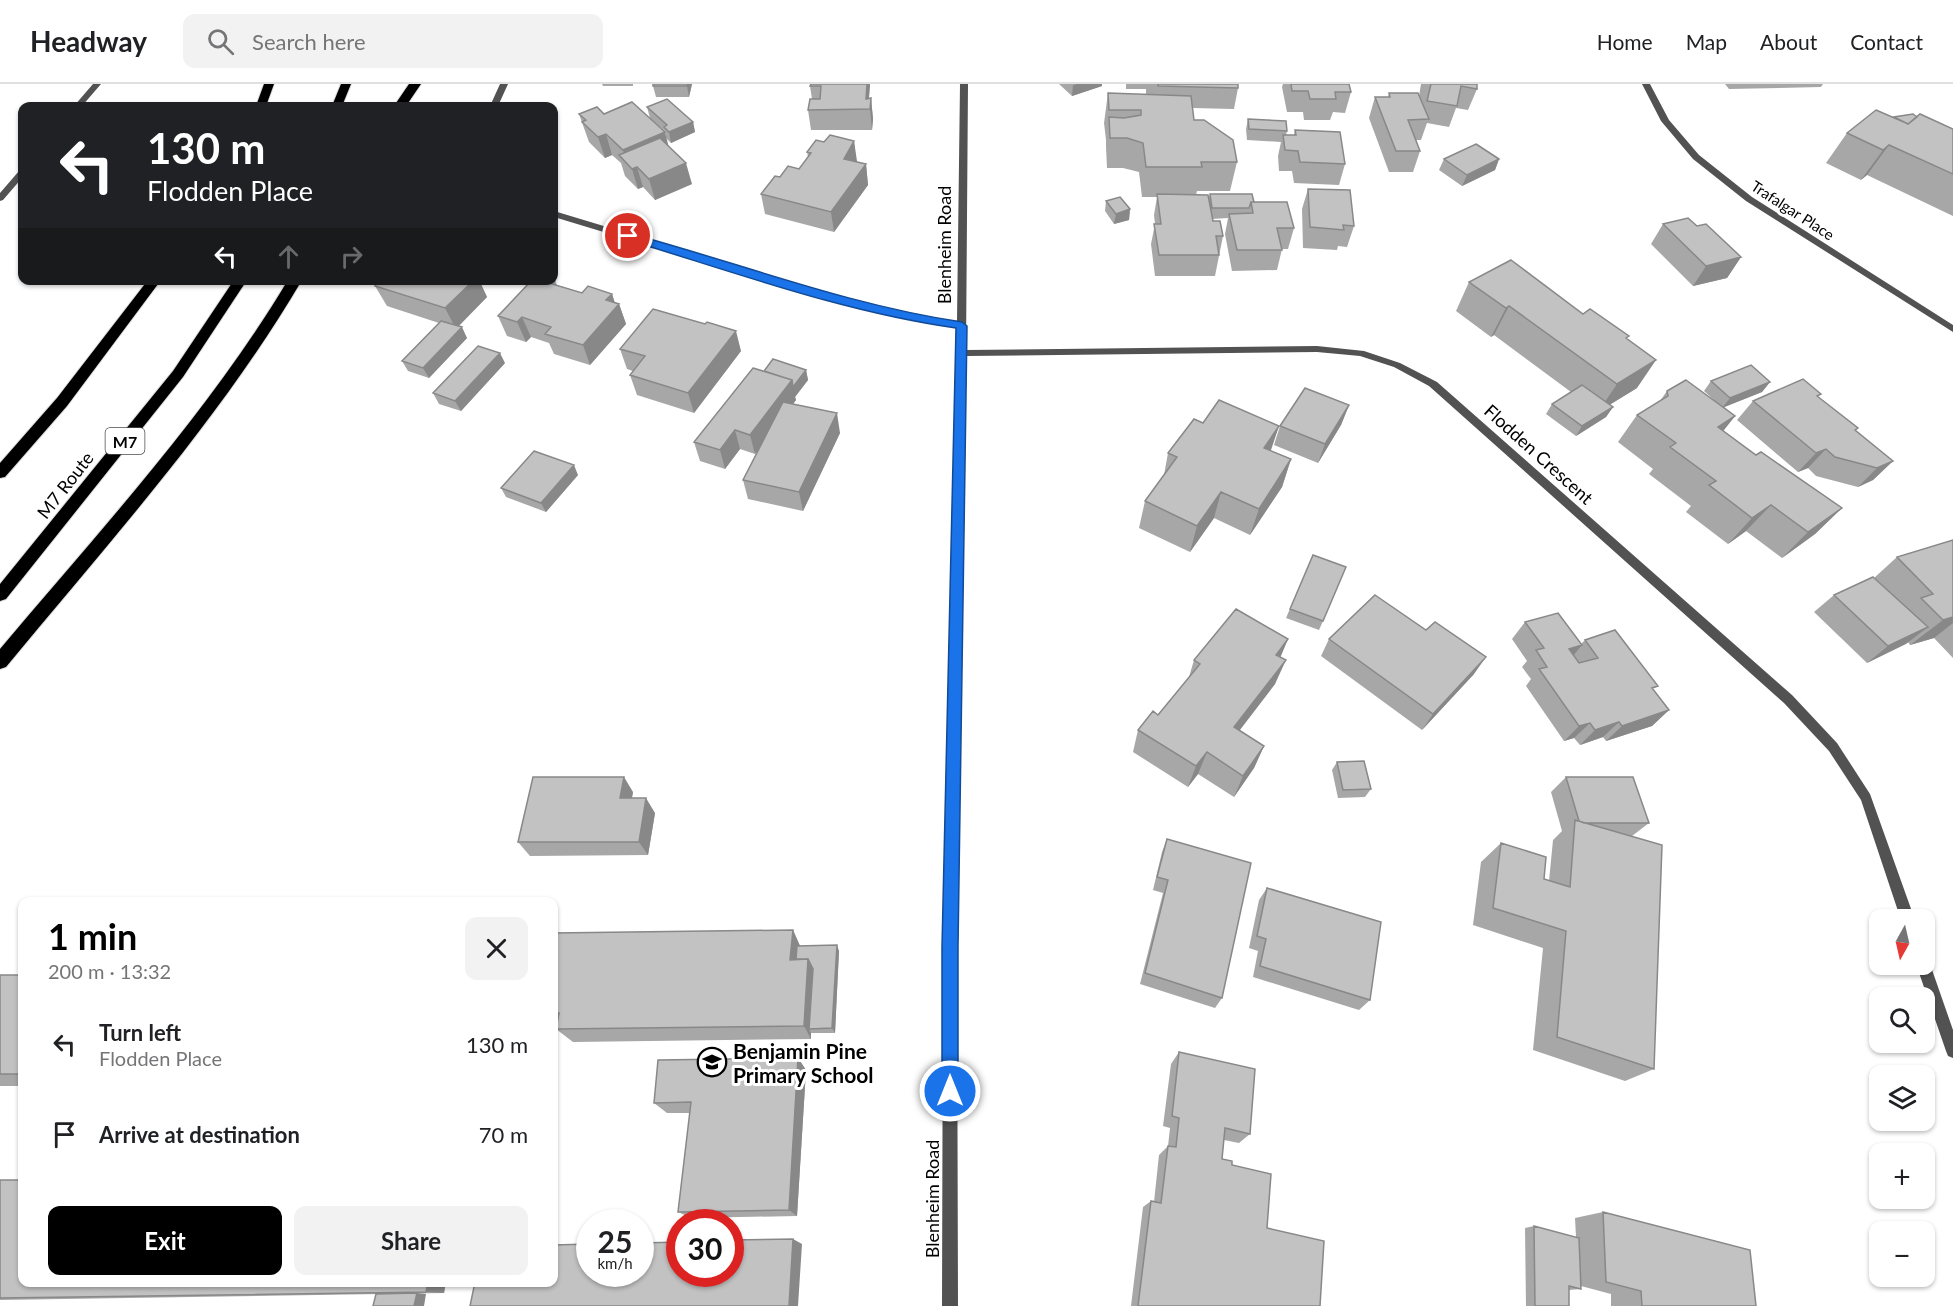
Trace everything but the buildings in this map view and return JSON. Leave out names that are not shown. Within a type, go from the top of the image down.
[{"type":"highway","points":[[263,102],[270,84]]},
{"type":"highway","points":[[339,102],[346,84]]},
{"type":"highway","points":[[403,102],[416,84]]},
{"type":"highway","points":[[0,473],[62,402],[152,285]]},
{"type":"highway","name":"M7 Route","points":[[0,595],[178,374],[238,285]]},
{"type":"highway","points":[[0,662],[196,426],[264,334],[292,285]]},
{"type":"street","points":[[81,102],[97,84]]},
{"type":"street","points":[[496,102],[504,84]]},
{"type":"street","name":"Blenheim Road","points":[[950,1306],[950,947],[962,326],[964,84]]},
{"type":"street","name":"Trafalgar Place","points":[[1646,84],[1665,122],[1696,157],[1749,199],[1953,329]]},
{"type":"street","points":[[0,198],[18,177]]},
{"type":"street","points":[[558,215],[851,304],[962,326]]},
{"type":"street","name":"Flodden Crescent","points":[[961,353],[1317,349],[1361,353],[1397,365],[1432,384],[1788,699],[1833,747],[1866,798],[1904,909]]},
{"type":"street","points":[[1927,975],[1953,1051]]},
{"type":"place","name":"Benjamin Pine Primary School","points":[[712,1062]]},
{"type":"route","points":[[628,236],[851,304],[962,326],[950,947],[950,1091]]}]
